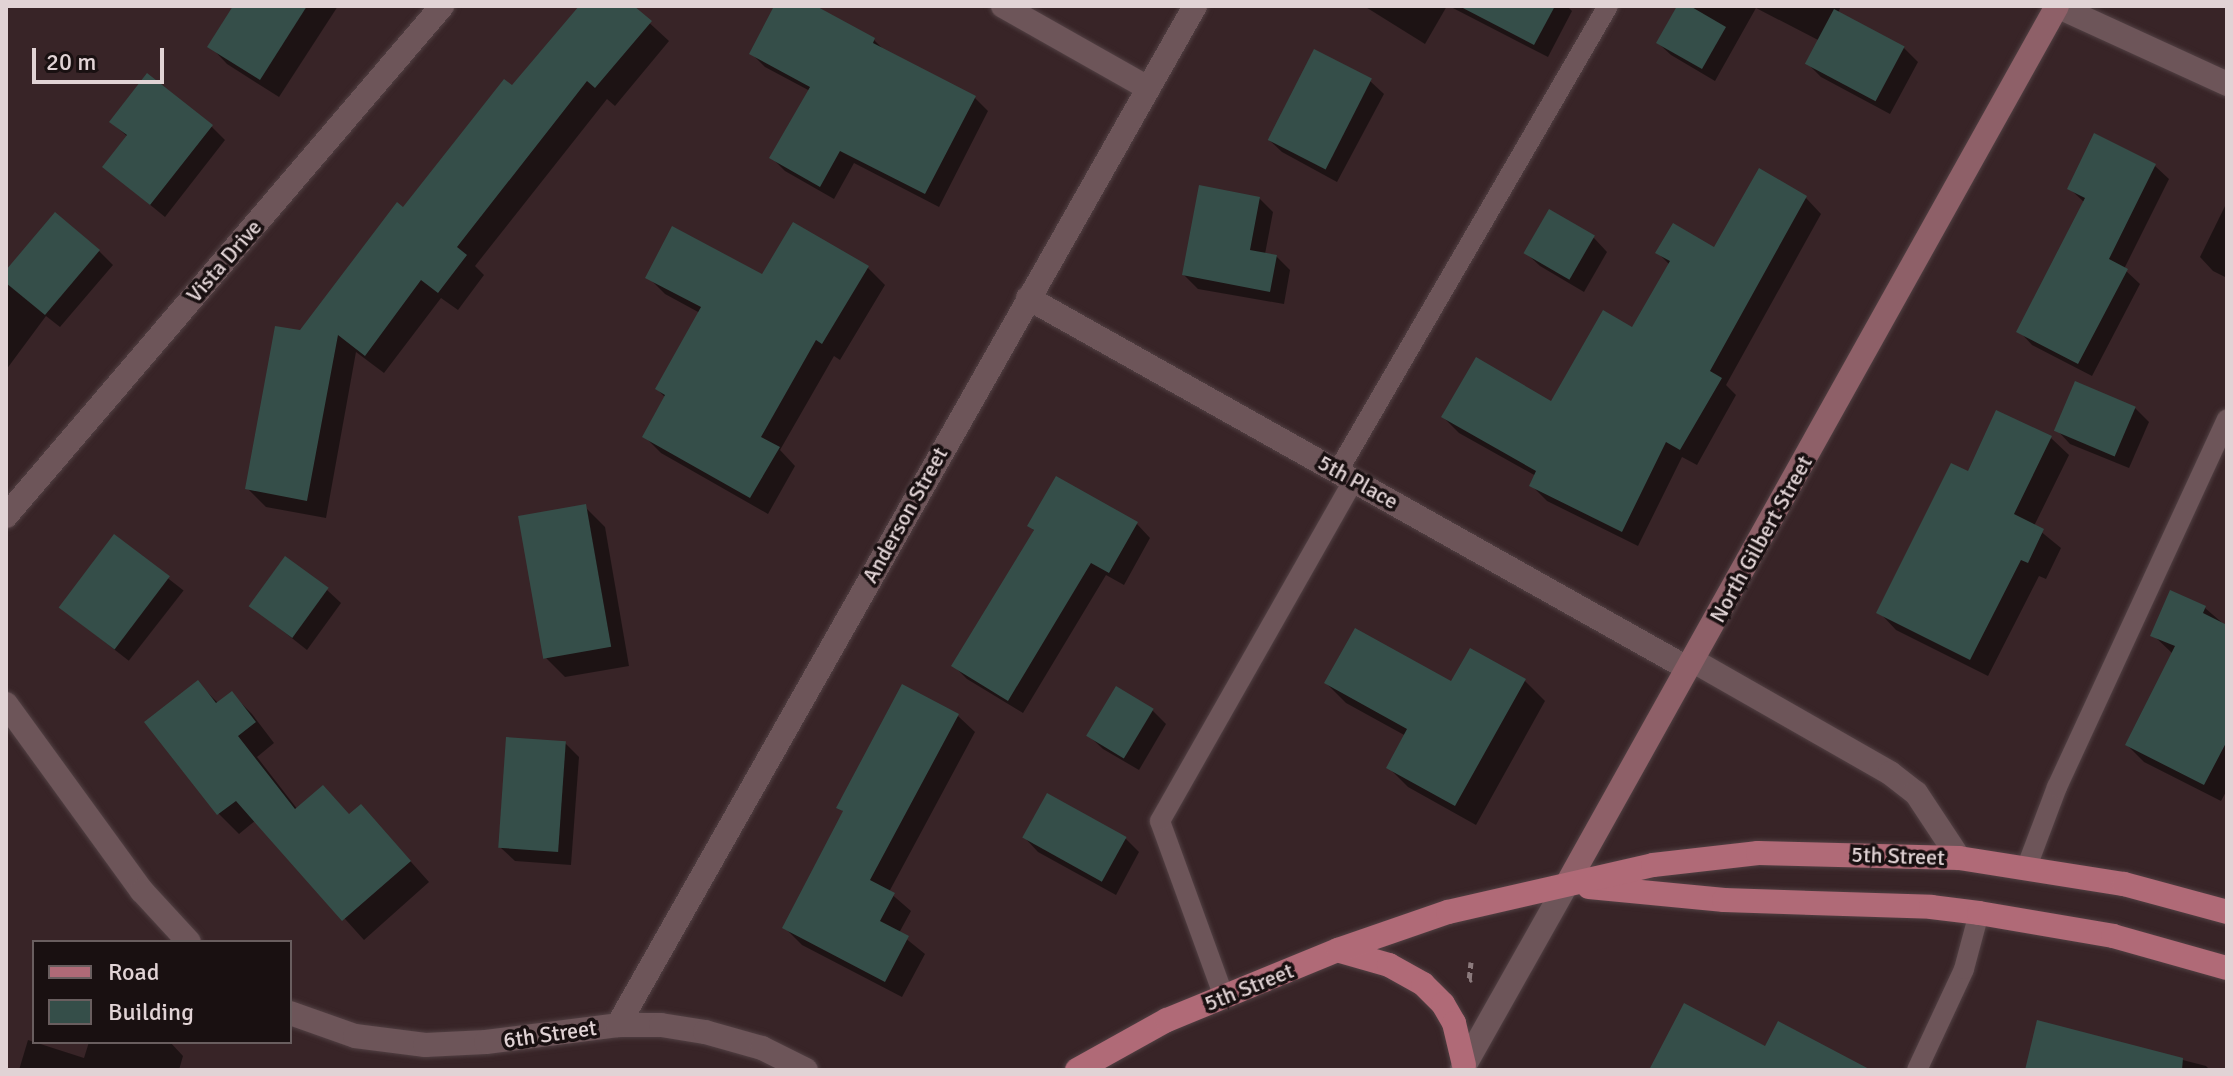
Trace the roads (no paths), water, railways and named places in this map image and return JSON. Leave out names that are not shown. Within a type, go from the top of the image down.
[{"type":"main road","name":"5th Street","points":[[1077,1070],[1155,1026],[1338,950],[1448,912],[1653,865],[1758,853],[1959,858],[2124,884],[2227,912]]},
{"type":"main road","name":"5th Street","points":[[1567,884],[1724,900],[1931,907],[1979,913],[2113,936],[2227,968]]},
{"type":"main road","points":[[1338,950],[1389,965],[1423,984],[1443,1004],[1454,1023],[1463,1068]]},
{"type":"street","name":"Vista Drive","points":[[6,516],[442,6]]},
{"type":"street","points":[[1003,6],[1148,88]]},
{"type":"street","name":"Anderson Street","points":[[618,1025],[1195,6]]},
{"type":"street","points":[[2057,6],[2227,84]]},
{"type":"street","name":"North Gilbert Street","points":[[1463,1068],[2057,6]]},
{"type":"street","name":"5th Place","points":[[1028,298],[1890,773],[1916,793],[1959,858]]},
{"type":"street","points":[[6,704],[142,891],[187,940]]},
{"type":"street","name":"6th Street","points":[[292,1014],[355,1036],[425,1045],[486,1042],[618,1025],[661,1025],[705,1032],[762,1048],[806,1070]]},
{"type":"lane","points":[[1224,997],[1160,821],[1346,475],[1608,6]]},
{"type":"lane","points":[[2026,869],[2057,787],[2227,419]]},
{"type":"lane","points":[[1917,1070],[1964,969],[1979,913]]}]
